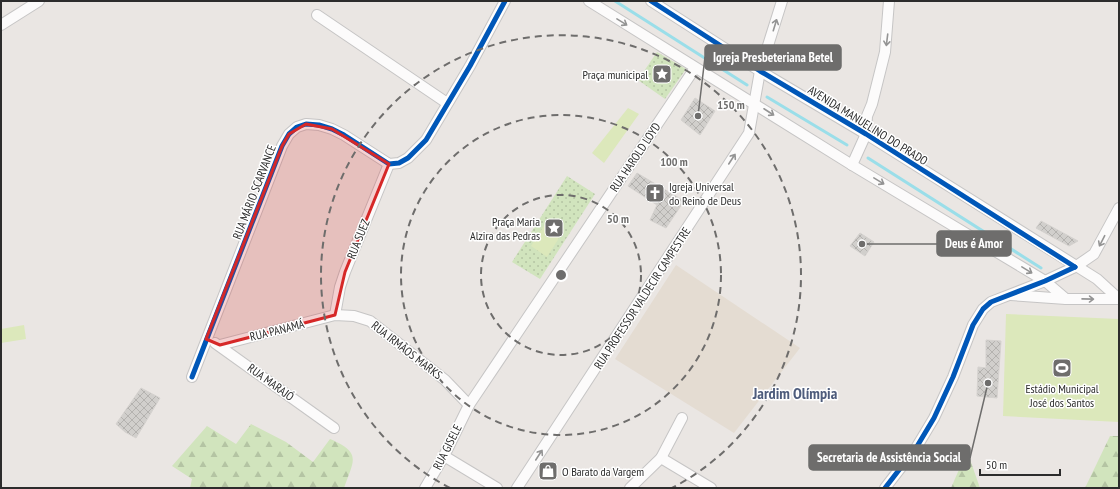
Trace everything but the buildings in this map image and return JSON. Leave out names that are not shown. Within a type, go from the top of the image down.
[{"type":"street","points":[[1,25],[39,1]]},
{"type":"street","points":[[389,164],[399,163],[408,158],[426,140],[470,66],[505,1]]},
{"type":"street","points":[[590,1],[696,68],[1045,281],[1066,299]]},
{"type":"street","name":"AVENIDA MANUELINO DO PRADO","points":[[651,1],[760,71],[866,134],[1075,267],[1097,279],[1119,299]]},
{"type":"street","name":"RUA PROFESSOR VALDECIR CAMPESTRE","points":[[517,488],[749,133],[760,71],[782,1]]},
{"type":"street","points":[[852,164],[866,134],[867,116],[872,104],[885,52],[889,1]]},
{"type":"street","points":[[317,15],[447,103]]},
{"type":"street","name":"RUA HAROLD LOYD","points":[[469,404],[696,68]]},
{"type":"street","name":"RUA MÁRIO SCARVANCE","points":[[192,377],[282,146],[289,134],[297,127],[306,124],[332,129],[389,164]]},
{"type":"street","name":"RUA SUEZ","points":[[335,315],[340,287],[345,272],[389,164]]},
{"type":"street","points":[[885,488],[916,448],[934,418],[953,377],[973,325],[990,302],[1045,281],[1075,267],[1094,254],[1099,248],[1119,208]]},
{"type":"street","points":[[1007,295],[1066,299],[1119,299]]},
{"type":"street","name":"RUA IRMÃOS MARKS","points":[[335,315],[354,316],[370,321],[445,380],[469,404]]},
{"type":"street","name":"RUA PANAMÁ","points":[[220,345],[335,315]]},
{"type":"street","name":"RUA MARAJÓ","points":[[206,339],[220,345],[334,428]]},
{"type":"street","name":"RUA GISELE","points":[[425,488],[444,456],[469,404]]},
{"type":"street","points":[[630,488],[661,458],[682,418]]},
{"type":"street","points":[[444,456],[497,488]]},
{"type":"street","points":[[661,458],[711,488]]},
{"type":"highlighted area","points":[[306,124],[319,125],[332,129],[389,164],[345,272],[335,315],[220,345],[206,339],[282,146],[289,134]]},
{"type":"shaded area","points":[[676,265],[800,348],[734,433],[615,359]]},
{"type":"green space","name":"Praça municipal","points":[[657,52],[686,69],[665,99],[638,80]]},
{"type":"green space","points":[[628,108],[639,114],[604,163],[592,153]]},
{"type":"green space","name":"Praça Maria Alzira das Pedras","points":[[567,176],[595,194],[540,279],[512,262]]},
{"type":"green space","points":[[545,224],[561,235],[547,257],[531,246]]},
{"type":"green space","name":"Estádio Municipal José dos Santos","points":[[1006,314],[1119,319],[1119,422],[1003,416]]},
{"type":"green space","points":[[24,325],[26,339],[1,343],[1,329]]},
{"type":"green space","points":[[251,424],[286,442],[313,462],[330,439],[340,444],[347,449],[353,459],[344,488],[190,488],[192,479],[172,466],[207,426],[236,444]]},
{"type":"green space","points":[[1110,436],[1119,436],[1119,488],[1085,488]]},
{"type":"green space","points":[[967,451],[980,488],[951,488]]},
{"type":"waterway","points":[[615,1],[747,85]]},
{"type":"waterway","points":[[767,97],[847,145]]},
{"type":"waterway","points":[[868,158],[1041,268]]},
{"type":"cycle path","points":[[192,377],[282,146],[289,134],[297,127],[306,124],[319,125],[344,135],[389,164],[399,163],[408,158],[426,140],[470,66],[505,1]]},
{"type":"cycle path","points":[[651,1],[760,71],[866,134],[1075,267]]},
{"type":"cycle path","points":[[885,488],[916,448],[934,418],[953,377],[973,325],[983,309],[991,302],[1045,281],[1075,267]]},
{"type":"place","name":"Praça municipal","points":[[662,74]]},
{"type":"place","name":"Igreja Presbeteriana Betel","points":[[698,116]]},
{"type":"place","name":"Igreja Universal do Reino de Deus","points":[[655,193]]},
{"type":"place","name":"Praça Maria Alzira das Pedras","points":[[554,228]]},
{"type":"place","name":"Deus é Amor","points":[[862,244]]},
{"type":"place","name":"Estádio Municipal José dos Santos","points":[[1062,368]]},
{"type":"place","name":"Secretaria de Assistência Social","points":[[988,383]]},
{"type":"place","name":"O Barato da Vargem","points":[[548,471]]},
{"type":"district","name":"Jardim Olímpia","points":[[795,393]]}]
